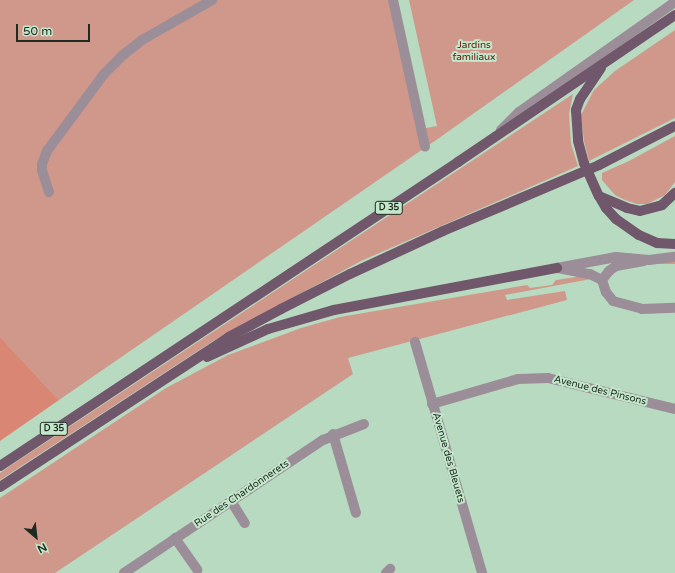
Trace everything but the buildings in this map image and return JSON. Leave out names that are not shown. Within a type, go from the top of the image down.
[{"type":"main road","name":"D 35","points":[[0,466],[490,141],[675,15]]},
{"type":"main road","name":"D 35","points":[[600,196],[581,154],[578,142],[576,110],[580,99],[605,62]]},
{"type":"main road","name":"D 35","points":[[0,487],[229,337],[350,274],[443,231],[599,165],[675,126]]},
{"type":"main road","points":[[600,196],[627,208],[640,211],[649,210],[662,205],[675,193]]},
{"type":"main road","points":[[600,196],[606,208],[627,228],[658,243],[675,244]]},
{"type":"main road","points":[[176,371],[268,329],[334,310],[556,268]]},
{"type":"street","points":[[49,192],[42,171],[42,164],[47,151],[104,74],[123,55],[142,40],[212,0]]},
{"type":"street","points":[[393,0],[425,147]]},
{"type":"street","points":[[490,141],[519,112],[675,2]]},
{"type":"street","points":[[556,268],[616,257],[649,260]]},
{"type":"street","points":[[602,280],[609,271],[616,266],[675,257]]},
{"type":"street","points":[[556,268],[590,274],[602,280],[606,292],[613,301],[642,309],[675,308]]},
{"type":"street","name":"Avenue des Bleuets","points":[[415,342],[482,573]]},
{"type":"street","name":"Avenue des Pinsons","points":[[432,404],[518,379],[548,378],[675,409]]},
{"type":"street","name":"Rue des Chardonnerets","points":[[124,573],[333,434],[364,424]]},
{"type":"street","points":[[333,434],[356,513]]},
{"type":"street","points":[[231,501],[245,523]]},
{"type":"street","points":[[176,538],[197,570]]},
{"type":"green space","name":"Jardins familiaux","points":[[0,0],[391,0],[421,129],[437,126],[409,0],[634,0],[439,138],[59,400],[0,337]]},
{"type":"green space","points":[[675,30],[675,118],[589,161],[584,141],[581,115],[594,90],[615,71]]},
{"type":"green space","points":[[573,94],[569,114],[571,144],[578,166],[361,261],[213,341],[0,480],[0,473],[13,464]]},
{"type":"green space","points":[[675,136],[675,182],[665,195],[647,204],[637,204],[615,195],[602,180],[602,173],[629,161]]},
{"type":"green space","points":[[614,259],[675,259],[675,264],[614,264]]},
{"type":"green space","points":[[583,276],[591,279],[505,295],[507,300],[565,291],[567,300],[348,358],[353,374],[55,573],[0,573],[0,498],[166,388],[228,355],[301,328],[340,317],[527,285],[530,288],[552,285],[556,280]]},
{"type":"shaded area","points":[[0,337],[59,400],[0,441]]}]
